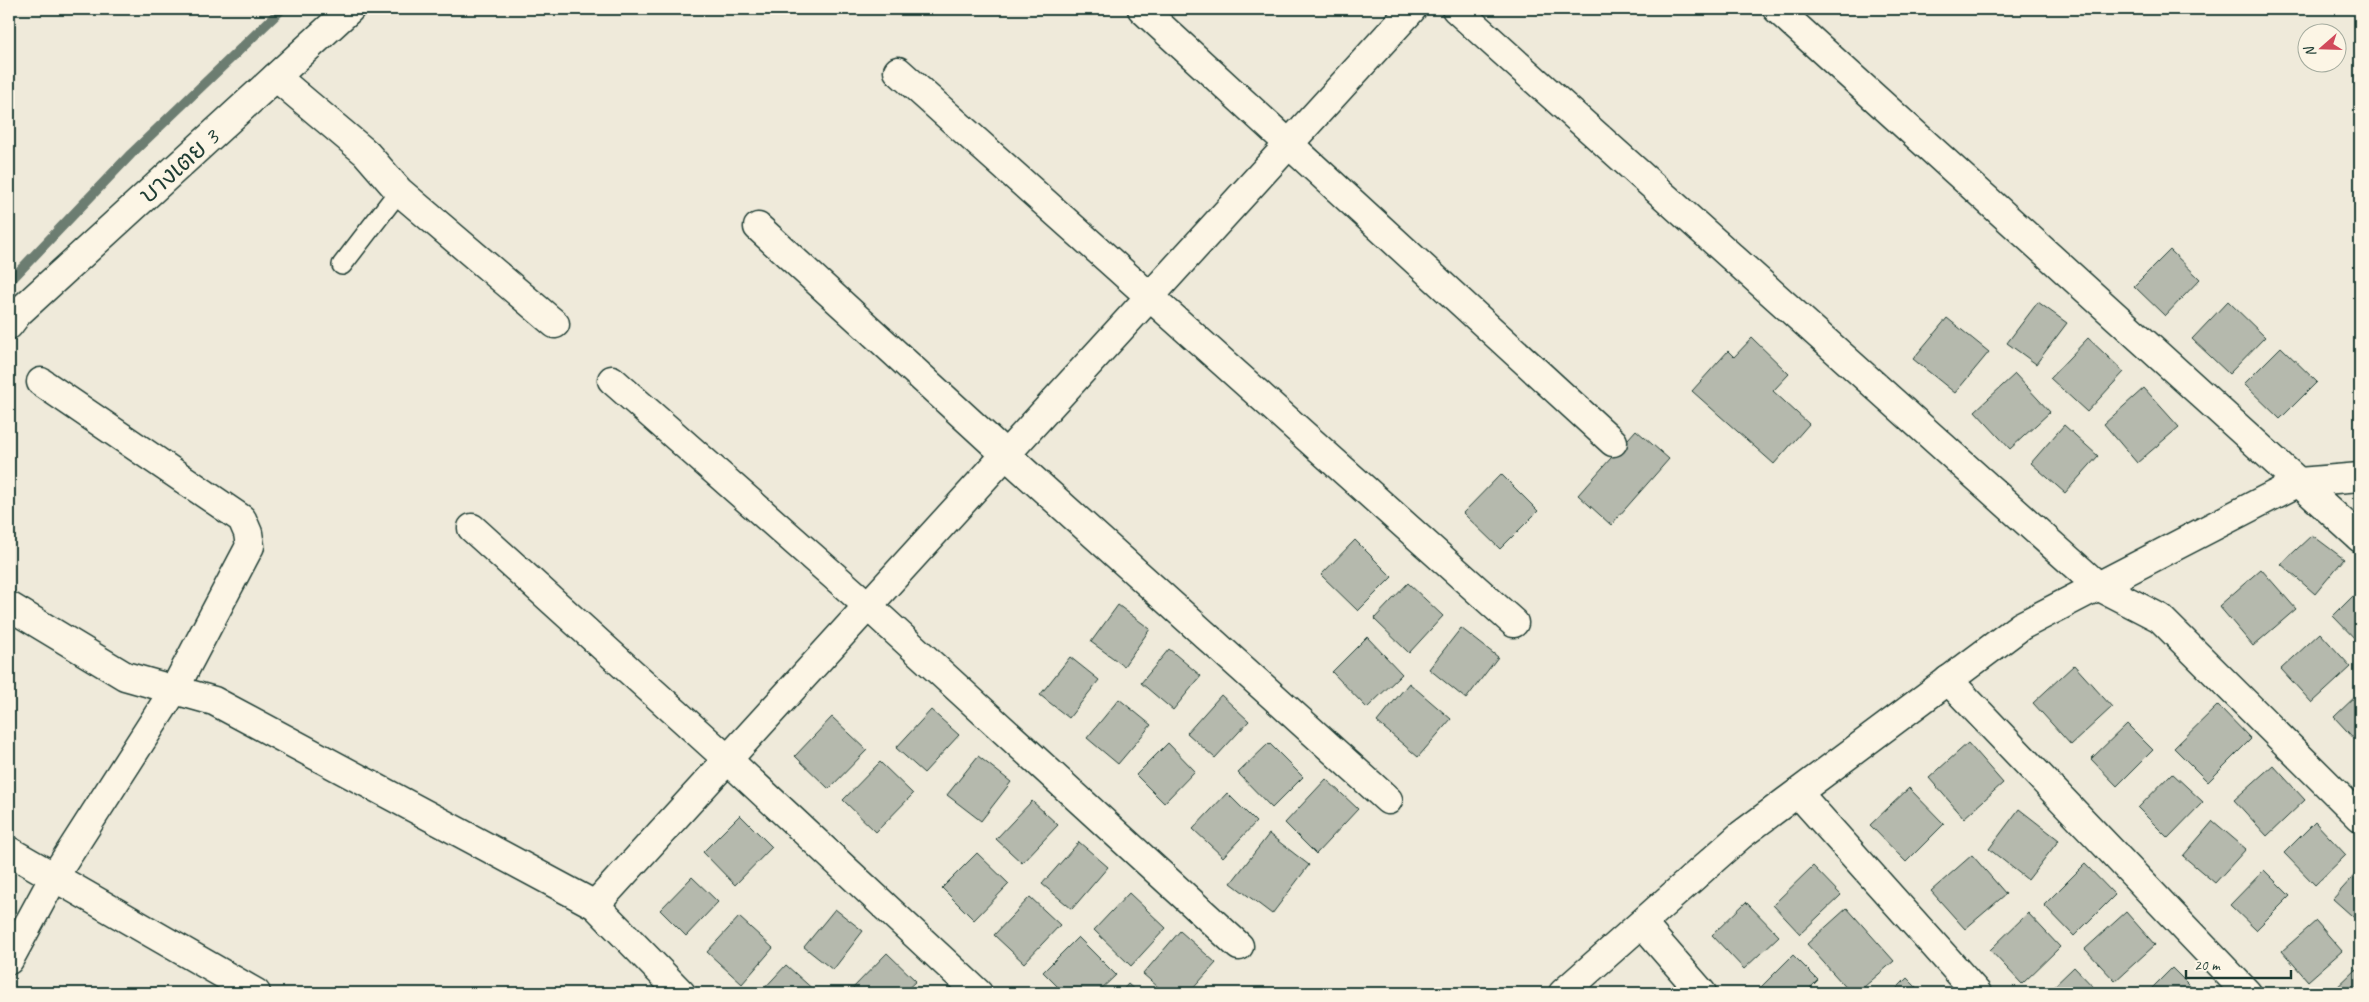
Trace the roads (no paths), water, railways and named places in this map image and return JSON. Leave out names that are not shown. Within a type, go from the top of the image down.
[{"type":"street","name":"บางเตย 3","points":[[9,325],[18,313],[350,9]]},
{"type":"street","points":[[1142,9],[1613,442]]},
{"type":"street","points":[[595,905],[1412,9]]},
{"type":"street","points":[[1456,9],[2098,586],[2160,618],[2360,817]]},
{"type":"street","points":[[1777,9],[2360,538]]},
{"type":"street","points":[[898,71],[1514,624]]},
{"type":"street","points":[[276,77],[366,153],[399,191],[555,324]]},
{"type":"street","points":[[758,227],[1005,454],[1388,800]]},
{"type":"street","points":[[612,380],[868,606],[1239,946]]},
{"type":"street","points":[[9,960],[54,877],[174,690],[250,546],[248,532],[242,518],[41,382]]},
{"type":"street","points":[[1563,993],[1742,835],[2020,626],[2299,482],[2360,477]]},
{"type":"street","points":[[472,528],[727,759],[978,993]]},
{"type":"street","points":[[9,606],[125,676],[214,701],[595,905],[681,993]]},
{"type":"street","points":[[1948,680],[2247,993]]},
{"type":"street","points":[[1798,793],[1977,993]]},
{"type":"street","points":[[9,851],[256,993]]},
{"type":"street","points":[[1642,924],[1702,993]]},
{"type":"lane","points":[[342,265],[399,191]]},
{"type":"waterway","points":[[9,282],[131,154],[282,9]]}]
